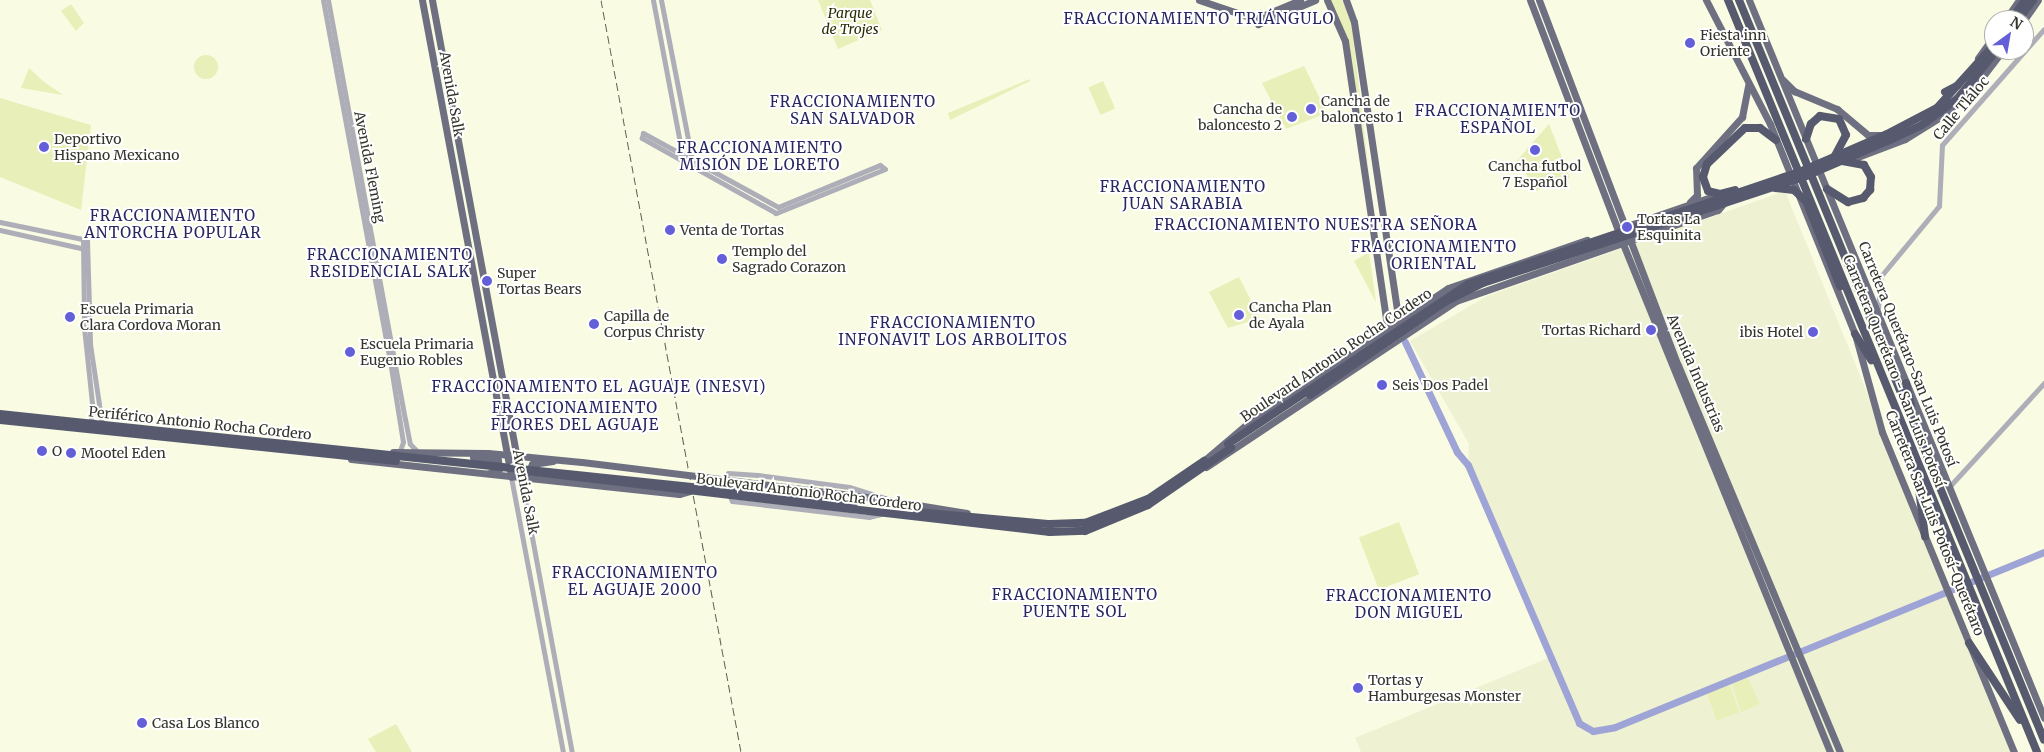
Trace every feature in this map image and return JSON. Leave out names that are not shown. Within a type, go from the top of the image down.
[{"type":"highway","name":"Carretera Querétaro - San Luis Potosí","points":[[1728,0],[2037,752]]},
{"type":"highway","name":"Carretera Querétaro - San Luis Potosí","points":[[1739,0],[1973,568],[1984,584],[2044,740]]},
{"type":"highway","points":[[1805,173],[1889,137],[1936,108],[1968,83],[1987,60]]},
{"type":"highway","points":[[1945,92],[1968,83]]},
{"type":"highway","points":[[1806,140],[1811,124],[1820,116],[1839,119],[1846,135],[1836,159]]},
{"type":"highway","points":[[1761,185],[1720,194],[1708,191],[1704,170],[1738,132],[1760,128],[1776,140]]},
{"type":"highway","points":[[1827,189],[1848,202],[1863,198],[1870,190],[1872,177],[1864,165],[1854,160],[1836,159]]},
{"type":"highway","name":"Boulevard Antonio Rocha Cordero","points":[[398,457],[852,506],[884,512],[1050,532],[1086,531],[1126,517],[1468,284],[1761,185],[1805,173]]},
{"type":"highway","name":"Boulevard Antonio Rocha Cordero","points":[[1229,446],[1462,293],[1771,188],[1805,173]]},
{"type":"highway","points":[[1771,188],[1794,190],[1803,196],[1868,355]]},
{"type":"highway","points":[[1855,334],[1882,377]]},
{"type":"highway","points":[[1906,383],[1915,424]]},
{"type":"highway","name":"Periférico Antonio Rocha Cordero","points":[[0,414],[102,424],[340,453]]},
{"type":"highway","name":"Periférico Antonio Rocha Cordero","points":[[0,420],[398,457]]},
{"type":"highway","points":[[1914,454],[1925,536]]},
{"type":"highway","name":"Boulevard Antonio Rocha Cordero","points":[[398,457],[690,491],[1069,525],[1100,520],[1148,498],[1202,466]]},
{"type":"highway","points":[[1969,643],[2030,736]]},
{"type":"main road","name":"Avenida Salk","points":[[422,0],[511,477]]},
{"type":"main road","name":"Avenida Salk","points":[[432,0],[521,478]]},
{"type":"main road","points":[[1199,0],[1257,21],[1315,0]]},
{"type":"main road","points":[[1257,21],[1300,0]]},
{"type":"main road","points":[[1327,0],[1345,41],[1386,330],[1394,342]]},
{"type":"main road","points":[[1346,0],[1354,22],[1398,321],[1406,334]]},
{"type":"main road","name":"Avenida Industrias","points":[[1530,0],[1554,67],[1572,104],[1620,228],[1635,256],[1840,752]]},
{"type":"main road","name":"Avenida Industrias","points":[[1539,0],[1562,65],[1572,104]]},
{"type":"main road","name":"Carretera San Luis Potosí-Querétaro","points":[[1706,0],[1776,140],[1855,334],[1882,432],[2014,752]]},
{"type":"main road","name":"Carretera Querétaro-San Luis Potosí","points":[[1749,0],[1982,569],[1984,584],[2044,718]]},
{"type":"main road","points":[[1540,28],[1552,35]]},
{"type":"main road","points":[[1546,45],[1557,51]]},
{"type":"main road","points":[[1945,92],[1987,60]]},
{"type":"main road","points":[[1836,159],[1866,155],[1924,129],[1959,102],[1987,60]]},
{"type":"main road","points":[[1554,67],[1562,65]]},
{"type":"main road","points":[[1781,78],[1794,91],[1837,110],[1868,135],[1889,137]]},
{"type":"main road","points":[[1683,207],[1697,195],[1694,177],[1699,162],[1745,111],[1748,83]]},
{"type":"main road","name":"Boulevard Antonio Rocha Cordero","points":[[1202,466],[1248,423],[1370,339],[1472,276],[1597,237],[1720,194]]},
{"type":"main road","name":"Boulevard Antonio Rocha Cordero","points":[[1202,466],[1420,325],[1485,289],[1603,251],[1723,204]]},
{"type":"main road","points":[[1607,233],[1616,217],[1626,222],[1637,222],[1634,232],[1644,236],[1636,244],[1635,256]]},
{"type":"main road","points":[[1597,237],[1608,240],[1603,251]]},
{"type":"main road","name":"Avenida Industrias","points":[[1626,242],[1627,255],[1830,752]]},
{"type":"main road","points":[[1613,247],[1627,255]]},
{"type":"main road","points":[[1412,312],[1410,322],[1420,325]]},
{"type":"main road","points":[[1370,339],[1381,341],[1380,352]]},
{"type":"main road","points":[[498,409],[508,407]]},
{"type":"main road","points":[[340,453],[479,474],[679,494],[690,491]]},
{"type":"main road","points":[[398,457],[419,453],[506,454],[876,498],[994,519]]},
{"type":"main road","points":[[438,453],[499,461],[498,471],[479,474]]},
{"type":"main road","points":[[536,479],[527,473],[529,465],[560,460]]},
{"type":"street","name":"Avenida Fleming","points":[[323,0],[390,361],[403,442],[398,457]]},
{"type":"street","name":"Avenida Fleming","points":[[328,0],[410,444],[419,453]]},
{"type":"street","points":[[653,0],[683,162]]},
{"type":"street","points":[[661,0],[693,168]]},
{"type":"street","name":"Calle Tláloc","points":[[1879,316],[1876,295],[1881,276],[1939,206],[1942,146],[2044,29]]},
{"type":"street","points":[[641,135],[692,160],[778,207],[880,165],[885,169],[780,213],[693,168],[641,135]]},
{"type":"street","points":[[0,222],[85,240],[84,327],[93,412],[90,424]]},
{"type":"street","points":[[0,230],[85,248]]},
{"type":"street","points":[[85,248],[90,344],[102,424]]},
{"type":"street","points":[[1949,488],[2044,384]]},
{"type":"street","points":[[884,512],[869,517],[732,501],[723,482],[728,473],[758,475],[849,487],[889,501]]},
{"type":"street","name":"Avenida Salk","points":[[511,477],[563,752]]},
{"type":"street","name":"Avenida Salk","points":[[521,478],[572,752]]},
{"type":"shaded area","points":[[1785,191],[2013,752],[1361,752],[1355,738],[1553,656],[1468,465],[1469,444],[1410,341],[1487,296]]},
{"type":"green space","name":"Parque de Trojes","points":[[818,0],[870,0],[882,30],[838,49]]},
{"type":"green space","points":[[1330,0],[1342,0],[1351,19],[1369,173],[1348,40]]},
{"type":"green space","points":[[71,4],[84,23],[76,31],[61,11]]},
{"type":"green space","points":[[206,55],[215,58],[218,67],[215,76],[206,79],[197,76],[194,67],[197,58]]},
{"type":"green space","points":[[1304,66],[1327,113],[1286,129],[1262,83]]},
{"type":"green space","points":[[29,68],[43,81],[63,95],[21,88]]},
{"type":"green space","points":[[1030,79],[1030,81],[950,120],[948,113]]},
{"type":"green space","points":[[1103,81],[1115,108],[1101,115],[1088,88]]},
{"type":"green space","name":"Deportivo Hispano Mexicano","points":[[0,98],[91,125],[81,210],[0,177]]},
{"type":"green space","points":[[1549,124],[1570,178],[1533,192],[1526,173],[1514,164]]},
{"type":"green space","points":[[1369,252],[1376,302],[1354,261]]},
{"type":"green space","points":[[1239,277],[1260,318],[1228,328],[1209,292]]},
{"type":"green space","points":[[1399,522],[1419,574],[1379,590],[1359,537]]},
{"type":"green space","points":[[1748,678],[1760,704],[1741,712],[1732,684]]},
{"type":"green space","points":[[1729,684],[1739,712],[1717,720],[1706,692]]},
{"type":"green space","points":[[396,724],[412,752],[376,752],[368,739]]},
{"type":"waterway","points":[[1405,342],[1457,452],[1468,465],[1579,723],[1593,731],[1615,727],[2044,552]]},
{"type":"railway","points":[[601,0],[741,752]]},
{"type":"place","name":"Fiesta inn Oriente","points":[[1690,43]]},
{"type":"place","name":"Cancha de baloncesto 1","points":[[1311,109]]},
{"type":"place","name":"Cancha de baloncesto 2","points":[[1292,117]]},
{"type":"place","name":"Deportivo Hispano Mexicano","points":[[44,147]]},
{"type":"place","name":"Cancha futbol 7 Español","points":[[1535,150]]},
{"type":"place","name":"Tortas La Esquinita","points":[[1627,227]]},
{"type":"place","name":"Venta de Tortas","points":[[670,230]]},
{"type":"place","name":"Templo del Sagrado Corazon","points":[[722,259]]},
{"type":"place","name":"Super Tortas Bears","points":[[487,281]]},
{"type":"place","name":"Cancha Plan de Ayala","points":[[1239,315]]},
{"type":"place","name":"Escuela Primaria Clara Cordova Moran","points":[[70,317]]},
{"type":"place","name":"Capilla de Corpus Christy","points":[[594,324]]},
{"type":"place","name":"Tortas Richard","points":[[1651,330]]},
{"type":"place","name":"ibis Hotel","points":[[1813,332]]},
{"type":"place","name":"Escuela Primaria Eugenio Robles","points":[[350,352]]},
{"type":"place","name":"Seis Dos Padel","points":[[1382,385]]},
{"type":"place","name":"O","points":[[42,451]]},
{"type":"place","name":"Mootel Eden","points":[[71,453]]},
{"type":"place","name":"Tortas y Hamburgesas Monster","points":[[1358,688]]},
{"type":"place","name":"Casa Los Blanco","points":[[142,723]]},
{"type":"district","name":"FRACCIONAMIENTO TRIÁNGULO","points":[[1199,19]]},
{"type":"district","name":"FRACCIONAMIENTO SAN SALVADOR","points":[[853,110]]},
{"type":"district","name":"FRACCIONAMIENTO ESPAÑOL","points":[[1498,118]]},
{"type":"district","name":"FRACCIONAMIENTO MISIÓN DE LORETO","points":[[760,156]]},
{"type":"district","name":"FRACCIONAMIENTO JUAN SARABIA","points":[[1183,194]]},
{"type":"district","name":"FRACCIONAMIENTO ANTORCHA POPULAR","points":[[173,224]]},
{"type":"district","name":"FRACCIONAMIENTO NUESTRA SEÑORA","points":[[1316,225]]},
{"type":"district","name":"FRACCIONAMIENTO ORIENTAL","points":[[1434,254]]},
{"type":"district","name":"FRACCIONAMIENTO RESIDENCIAL SALK","points":[[390,262]]},
{"type":"district","name":"FRACCIONAMIENTO INFONAVIT LOS ARBOLITOS","points":[[953,330]]},
{"type":"district","name":"FRACCIONAMIENTO EL AGUAJE (INESVI)","points":[[599,387]]},
{"type":"district","name":"FRACCIONAMIENTO FLORES DEL AGUAJE","points":[[575,416]]},
{"type":"district","name":"FRACCIONAMIENTO EL AGUAJE 2000","points":[[635,580]]},
{"type":"district","name":"FRACCIONAMIENTO PUENTE SOL","points":[[1075,602]]},
{"type":"district","name":"FRACCIONAMIENTO DON MIGUEL","points":[[1409,604]]}]
